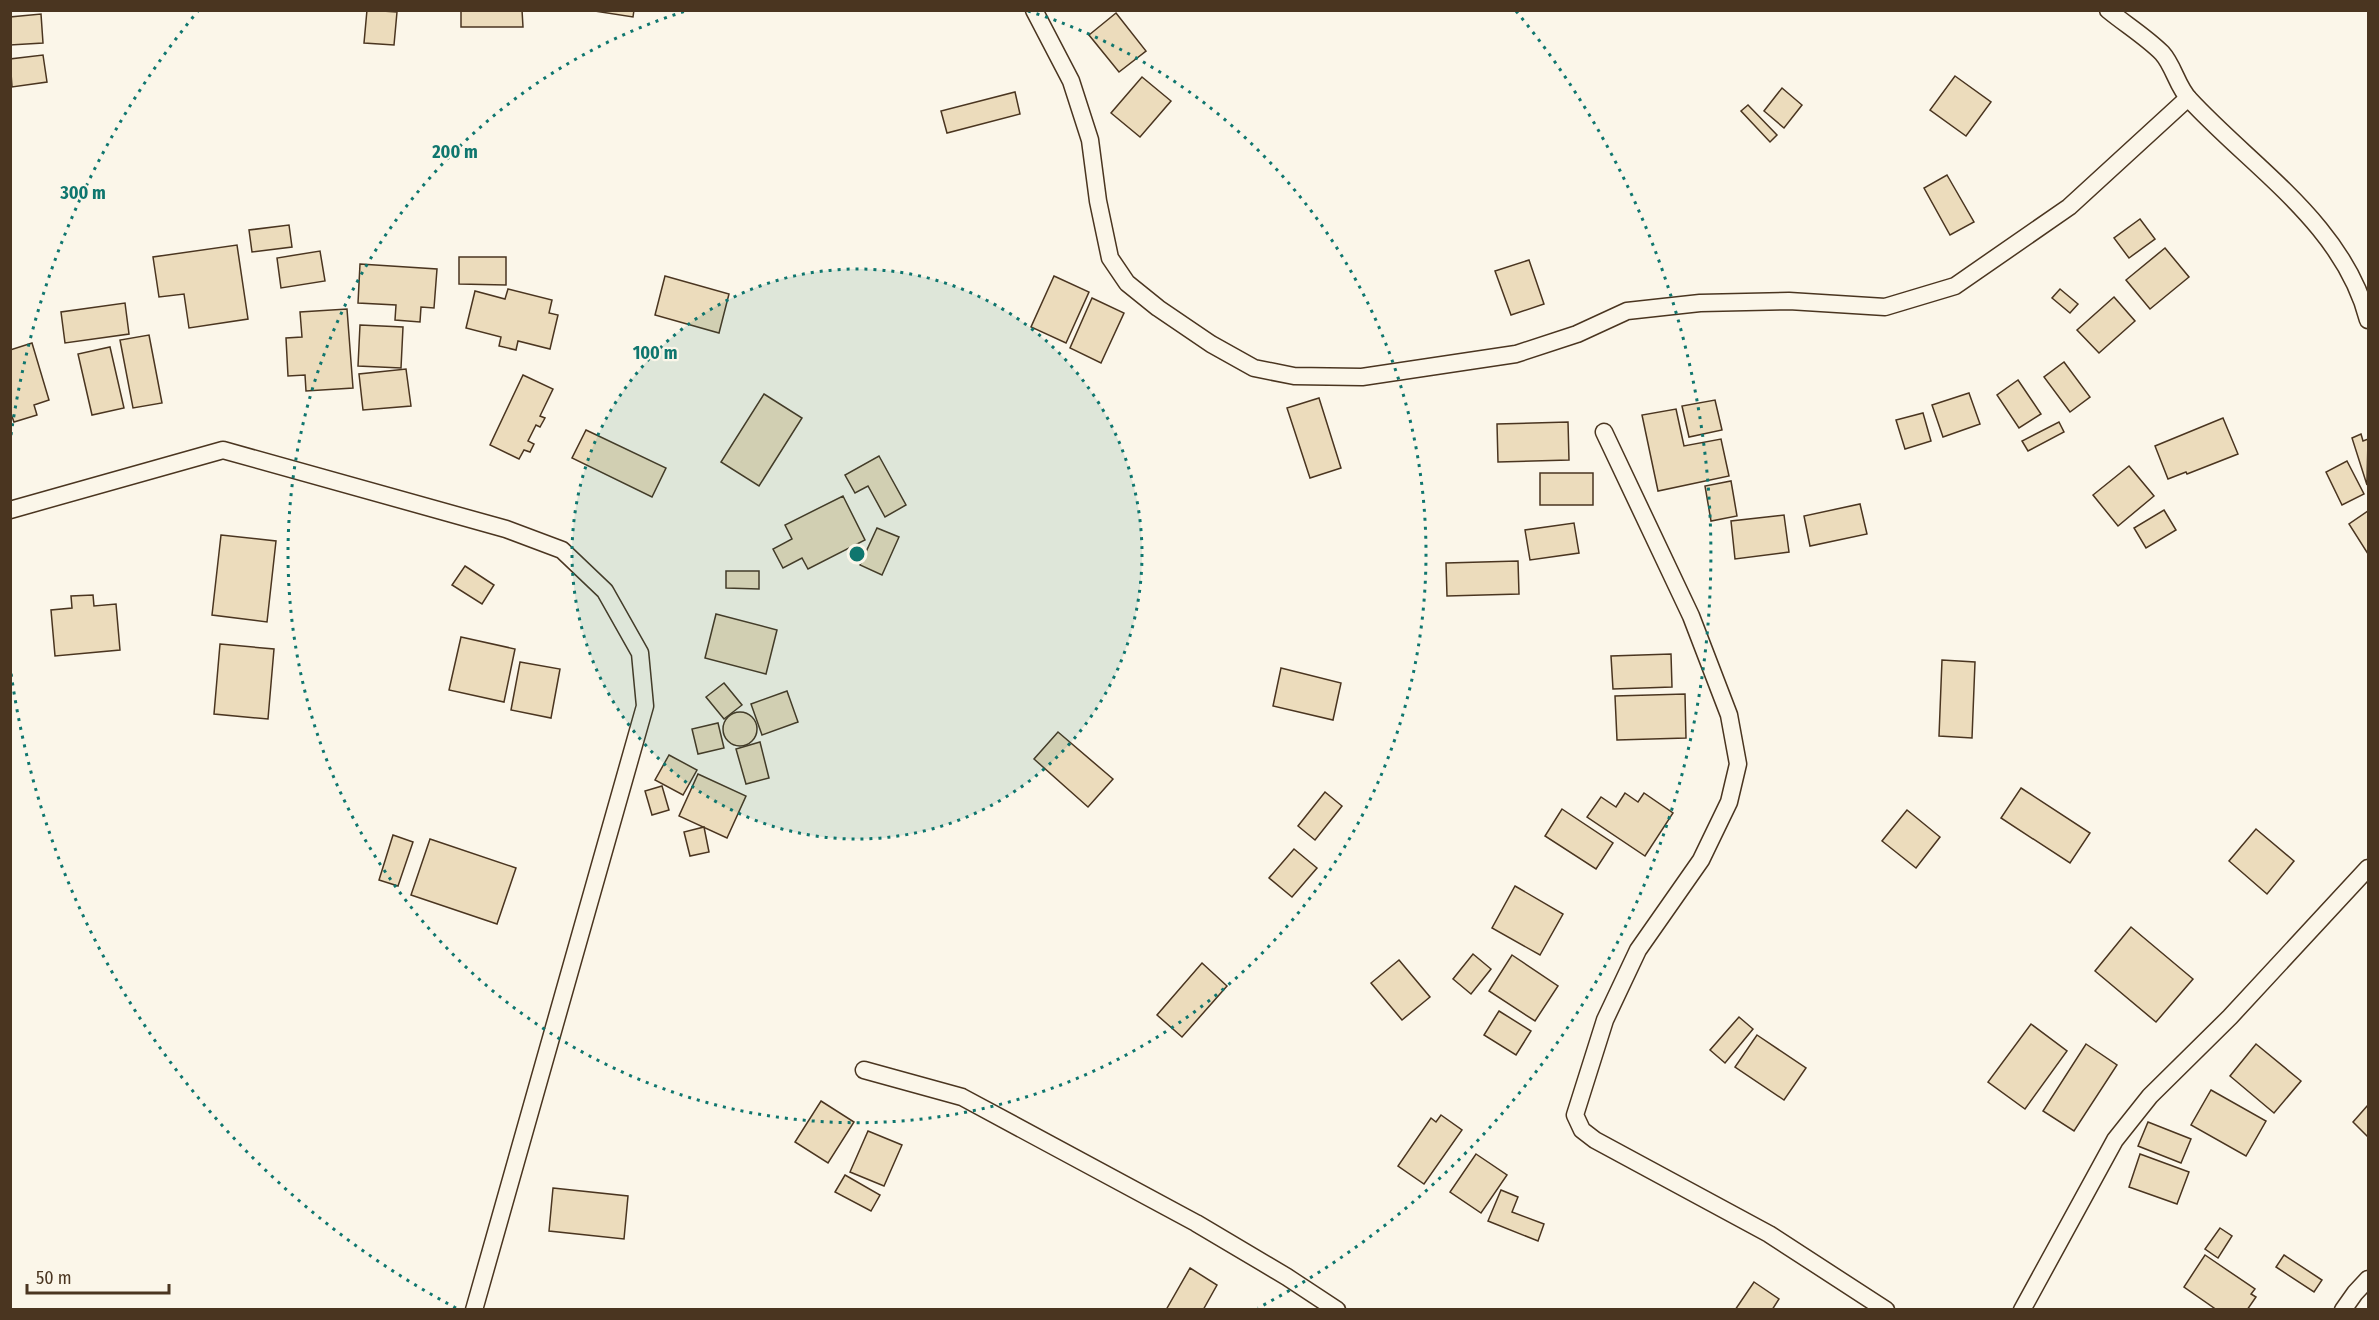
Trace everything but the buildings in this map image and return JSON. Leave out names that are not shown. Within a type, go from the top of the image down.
[{"type":"street","points":[[1034,10],[1071,81],[1090,140],[1098,201],[1110,258],[1127,283],[1158,308],[1211,344],[1254,368],[1294,376],[1362,377],[1516,354],[1577,334],[1627,312],[1700,303],[1767,302],[1885,307],[1955,286],[2069,207],[2188,98]]},
{"type":"street","points":[[2108,10],[2162,54],[2188,98],[2271,177],[2337,249],[2366,309],[2368,320]]},
{"type":"street","points":[[1604,432],[1690,616],[1729,715],[1738,764],[1729,802],[1701,860],[1638,950],[1605,1020],[1575,1115],[1582,1130],[1595,1140],[1769,1234],[1886,1310]]},
{"type":"street","points":[[10,510],[223,450],[506,528],[562,550],[605,591],[611,601],[640,652],[645,706],[474,1310]]},
{"type":"street","points":[[2022,1310],[2115,1140],[2150,1096],[2230,1017],[2368,868]]},
{"type":"street","points":[[864,1070],[962,1097],[1196,1224],[1287,1277],[1337,1310]]},
{"type":"street","points":[[2343,1310],[2368,1279]]}]
